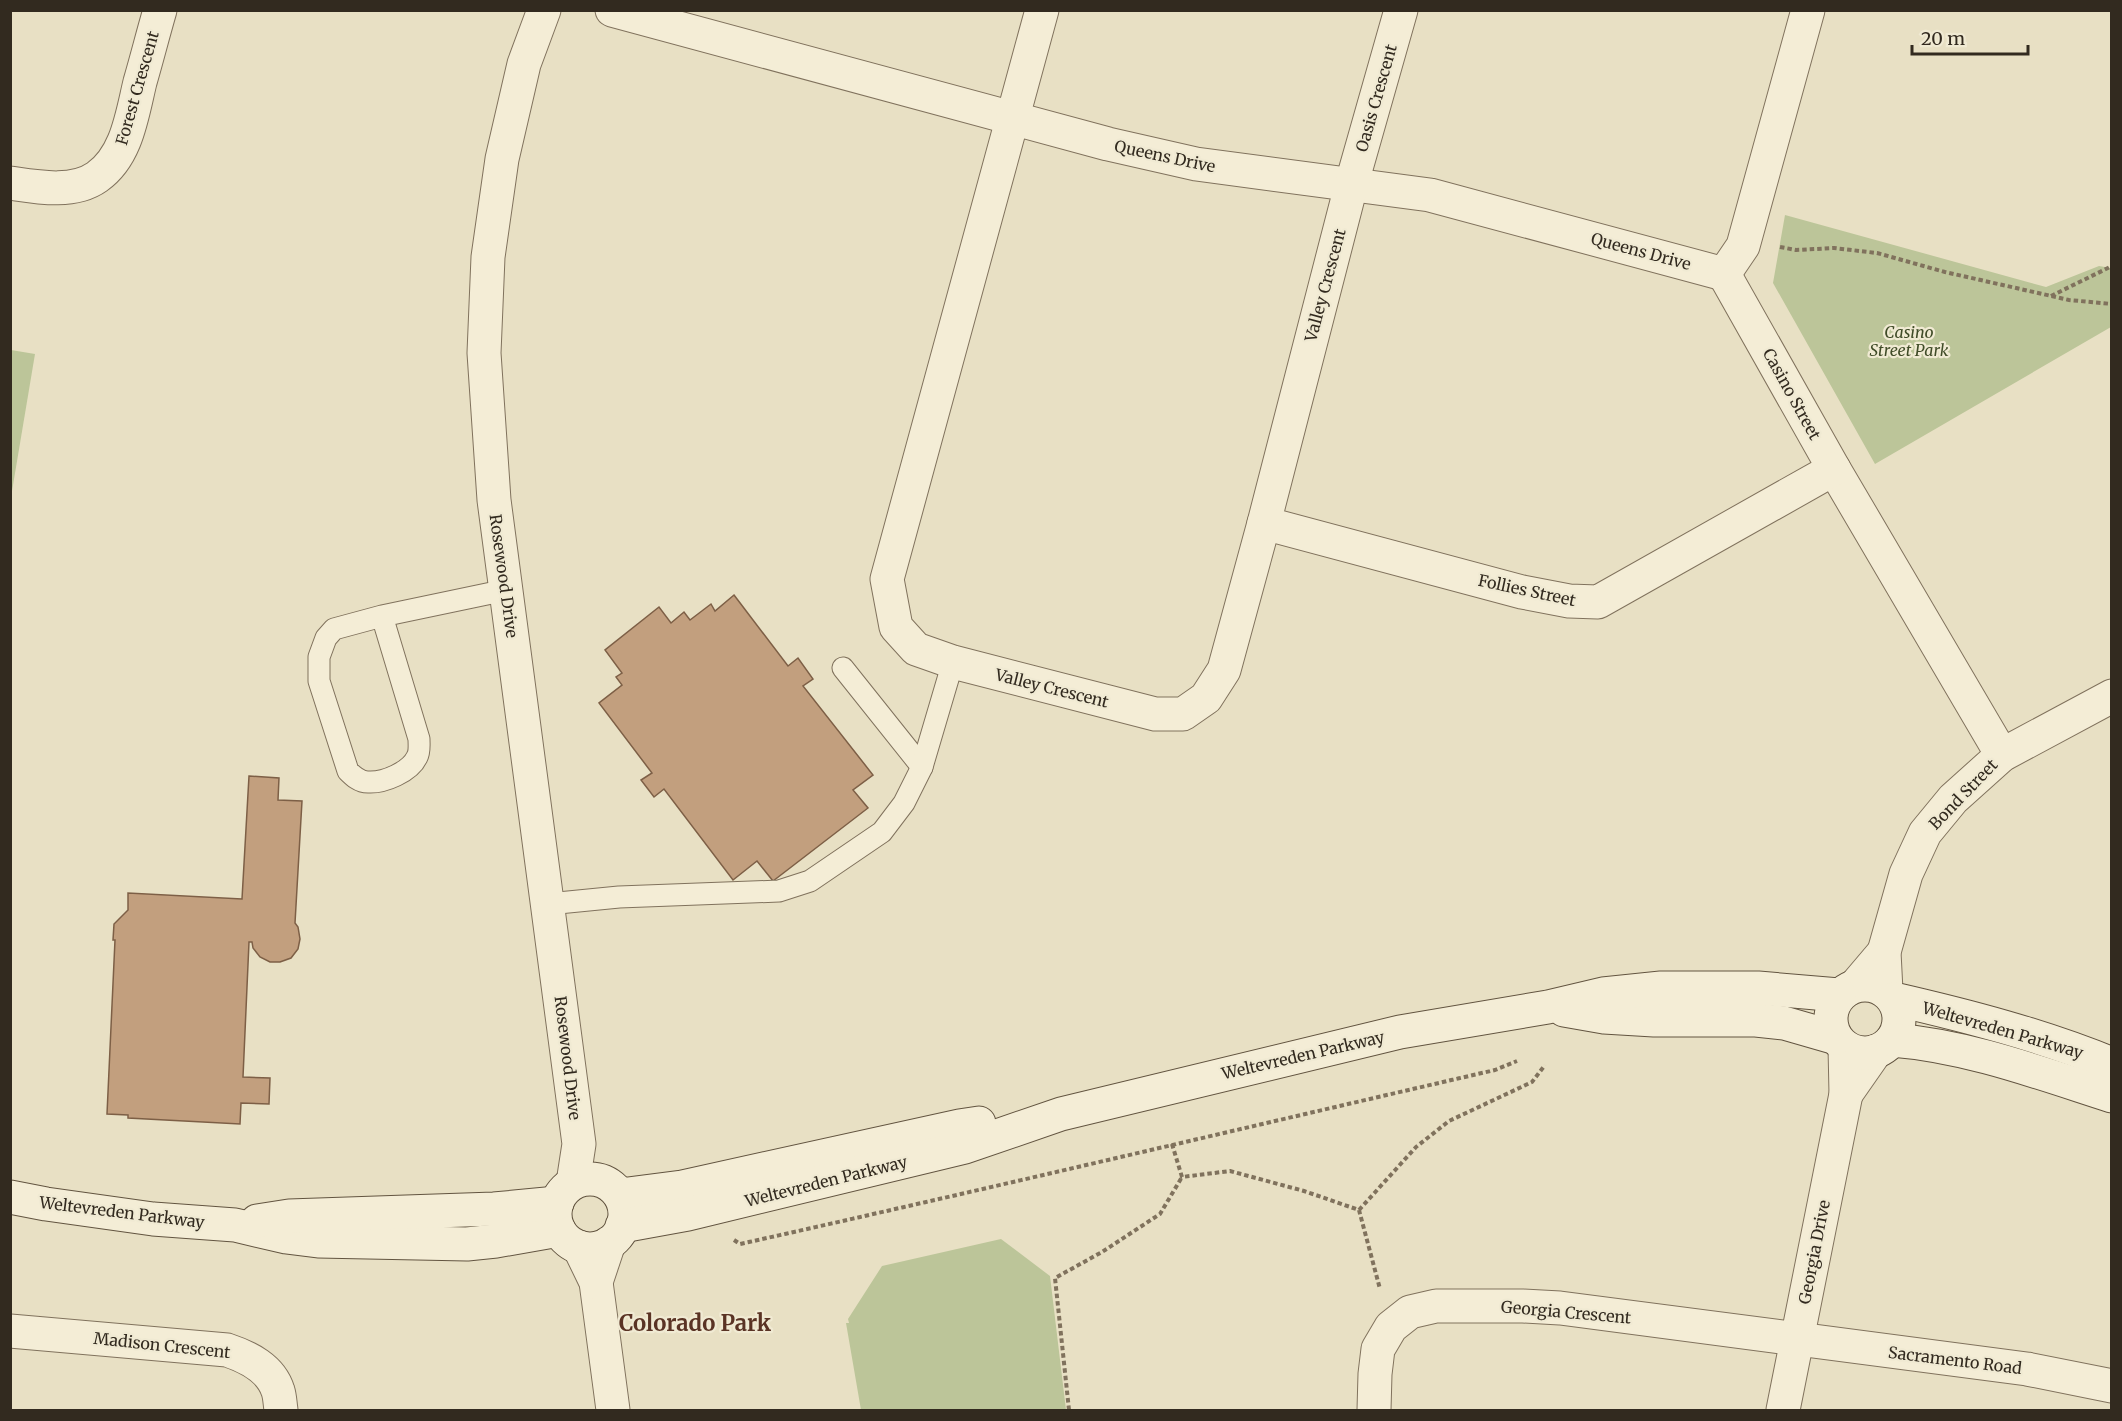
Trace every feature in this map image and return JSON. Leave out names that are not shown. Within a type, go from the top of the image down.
[{"type":"street","name":"Forest Crescent","points":[[10,183],[41,187],[74,186],[96,178],[114,160],[126,137],[159,10]]},
{"type":"street","name":"Rosewood Drive","points":[[544,10],[525,64],[502,159],[488,257],[484,353],[494,500],[590,1213],[596,1282],[613,1410]]},
{"type":"street","name":"Queens Drive","points":[[612,10],[1012,119],[1196,164],[1430,195],[1724,274]]},
{"type":"street","points":[[1012,119],[1042,10]]},
{"type":"street","name":"Oasis Crescent","points":[[1351,186],[1401,10]]},
{"type":"street","points":[[1724,274],[1743,246],[1808,10]]},
{"type":"street","name":"Valley Crescent","points":[[1012,119],[887,579],[896,627],[916,649],[953,662],[1155,714],[1183,714],[1206,698],[1224,670],[1351,186]]},
{"type":"street","name":"Casino Street","points":[[1724,274],[1834,469],[2002,755]]},
{"type":"street","name":"Follies Street","points":[[1264,524],[1522,592],[1569,601],[1598,602],[1834,469]]},
{"type":"street","name":"Bond Street","points":[[1869,993],[1884,952],[1906,874],[1925,833],[1953,799],[2002,755],[2112,696]]},
{"type":"street","name":"Weltevreden Parkway","points":[[10,1197],[153,1219],[235,1225],[286,1237],[318,1241],[444,1243],[496,1241],[682,1187],[959,1126],[1060,1114],[1400,1032],[1548,1007],[1603,994],[1661,988],[1758,988],[1869,993],[1970,1017],[2066,1045],[2112,1064]]},
{"type":"street","points":[[1863,1044],[1831,1023],[1832,1008],[1869,993]]},
{"type":"street","name":"Georgia Drive","points":[[1783,1410],[1846,1094],[1863,1044],[1899,1027],[1900,1012],[1869,993]]},
{"type":"street","name":"Weltevreden Parkway","points":[[1548,1007],[1604,1017],[1765,1021],[1810,1029],[1863,1044],[1923,1043],[1970,1053],[2112,1096]]},
{"type":"street","name":"Georgia Crescent","points":[[1374,1410],[1378,1348],[1391,1327],[1410,1312],[1436,1306],[1560,1308],[1797,1339]]},
{"type":"street","name":"Madison Crescent","points":[[10,1330],[227,1350],[248,1357],[266,1371],[278,1390],[280,1410]]},
{"type":"street","name":"Sacramento Road","points":[[1797,1339],[2027,1369],[2112,1386]]},
{"type":"lane","points":[[382,616],[419,739],[418,754],[404,771],[381,780],[368,782],[356,779],[348,771],[319,681],[319,657],[326,638],[334,629],[382,616],[506,590]]},
{"type":"lane","points":[[548,904],[619,897],[779,891],[810,881],[882,832],[904,803],[921,767],[953,662]]},
{"type":"lane","points":[[843,668],[921,767]]},
{"type":"path","points":[[1743,246],[1796,250],[1834,248],[1877,253],[1945,272],[2050,296],[2112,304]]},
{"type":"path","points":[[2050,296],[2112,267]]},
{"type":"path","points":[[726,1235],[740,1244],[1495,1070],[1517,1061]]},
{"type":"path","points":[[1359,1210],[1416,1148],[1449,1121],[1532,1082],[1545,1065]]},
{"type":"path","points":[[1069,1410],[1054,1278],[1102,1252],[1160,1214],[1182,1177],[1172,1144]]},
{"type":"path","points":[[1182,1177],[1230,1171],[1304,1191],[1359,1210]]},
{"type":"path","points":[[1359,1210],[1391,1327]]},
{"type":"green space","name":"Casino Street Park","points":[[1785,215],[2046,287],[2099,266],[2111,268],[2111,327],[1875,464],[1773,283]]},
{"type":"green space","points":[[10,350],[35,354],[11,497]]},
{"type":"green space","points":[[1001,1239],[1050,1276],[1066,1410],[861,1410],[846,1323],[849,1323],[848,1319],[882,1266]]},
{"type":"building","points":[[734,595],[788,666],[798,658],[813,679],[803,686],[873,775],[853,790],[868,808],[773,881],[757,861],[733,880],[664,789],[654,797],[641,780],[652,773],[599,703],[622,685],[616,677],[622,673],[605,650],[659,607],[671,623],[684,612],[690,620],[711,604],[715,611]]},
{"type":"building","points":[[249,776],[279,778],[278,800],[302,801],[295,923],[300,939],[298,949],[291,958],[280,962],[270,962],[260,957],[253,948],[252,942],[249,942],[243,1077],[270,1078],[269,1104],[241,1103],[240,1124],[128,1118],[128,1115],[107,1114],[114,924],[128,910],[128,893],[242,899]]},
{"type":"district","name":"Colorado Park","points":[[695,1323]]}]
